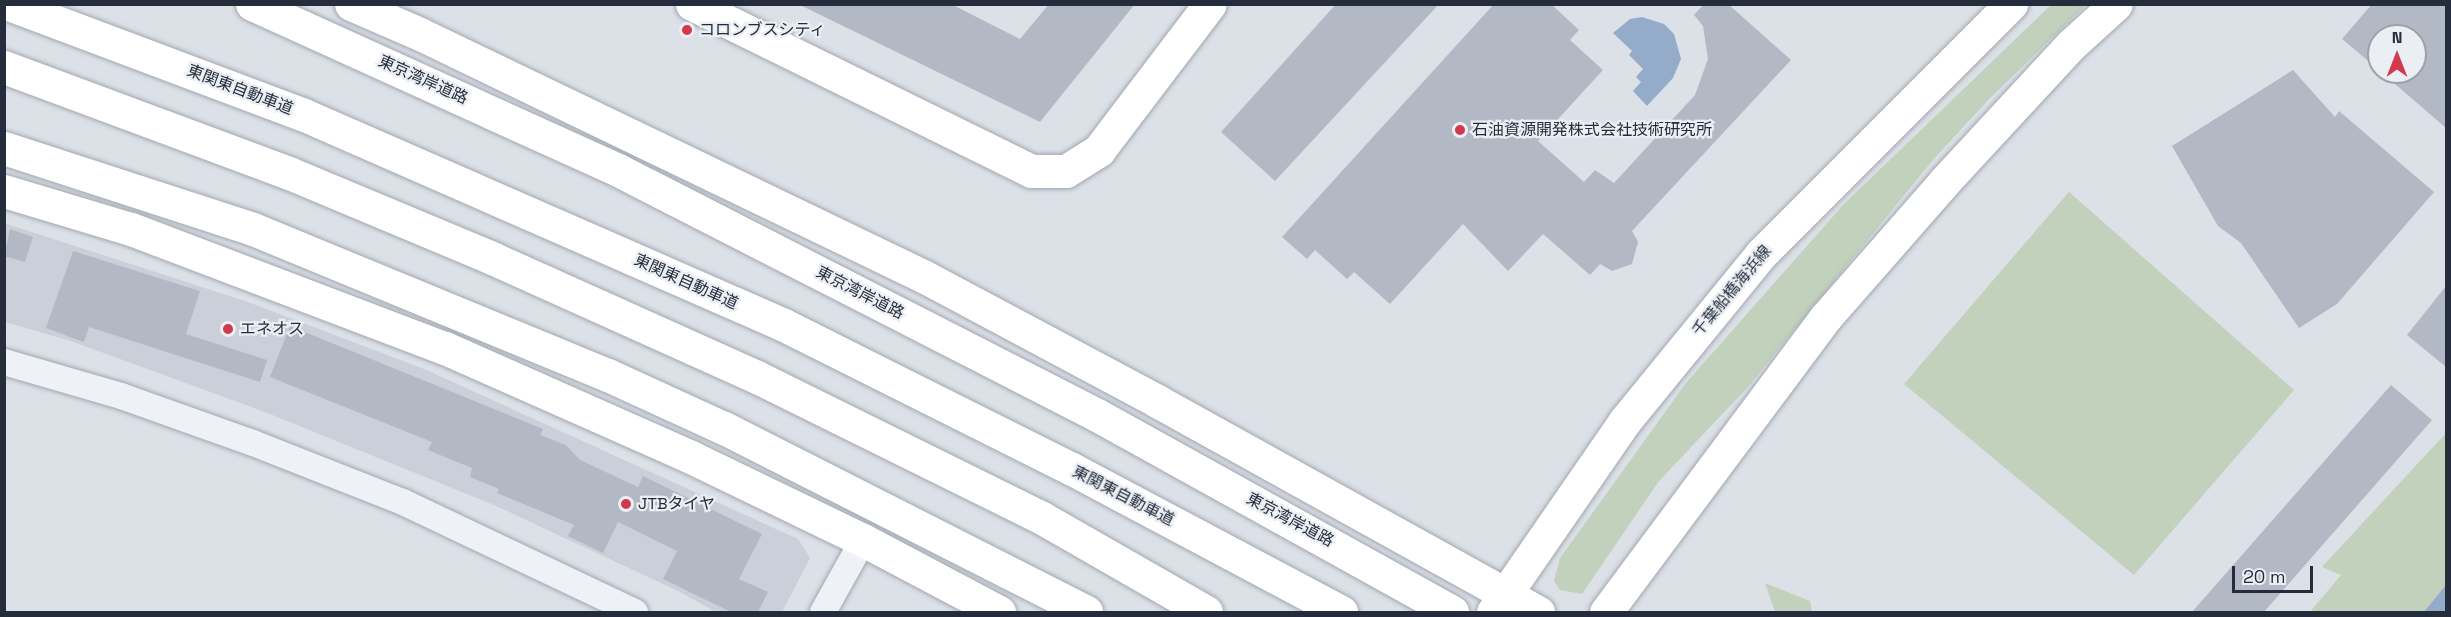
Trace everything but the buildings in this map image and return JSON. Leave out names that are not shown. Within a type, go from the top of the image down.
[{"type":"main road","name":"東関東自動車道","points":[[9,4],[302,114],[782,324],[1072,469],[1341,612]]},
{"type":"main road","name":"東京湾岸道路","points":[[252,4],[412,74],[639,180],[1097,415],[1452,612]]},
{"type":"main road","points":[[351,4],[420,34],[925,277],[1498,603],[1538,612]]},
{"type":"main road","points":[[692,4],[1031,171],[1066,171],[1099,150],[1210,4]]},
{"type":"main road","name":"千葉船橋海浜線","points":[[1498,603],[1624,422],[1761,254],[2012,4]]},
{"type":"main road","points":[[1606,612],[1826,317],[1944,182],[2072,44],[2116,4]]},
{"type":"main road","points":[[4,67],[289,173],[492,258],[757,377],[1042,518],[1206,612]]},
{"type":"main road","points":[[4,148],[253,229],[597,371],[734,434],[1086,612]]},
{"type":"main road","points":[[4,190],[131,230],[445,348],[691,457],[863,540],[999,612]]},
{"type":"street","points":[[4,362],[132,400],[403,502],[635,612]]},
{"type":"street","points":[[823,612],[863,540]]},
{"type":"shaded area","points":[[4,223],[248,302],[424,369],[798,539],[810,558],[782,612],[716,612],[680,592],[494,505],[270,414],[71,341],[5,322]]},
{"type":"green space","points":[[2051,5],[2086,5],[1990,98],[1932,161],[1747,388],[1659,481],[1582,594],[1560,590],[1554,581],[1560,558],[1686,383],[1844,204]]},
{"type":"green space","points":[[2069,192],[2294,390],[2134,575],[1904,384]]},
{"type":"green space","points":[[2446,433],[2446,612],[2310,612],[2341,575],[2322,567]]},
{"type":"green space","points":[[1765,583],[1810,601],[1812,612],[1775,612]]},
{"type":"water","points":[[1642,17],[1664,24],[1674,34],[1681,59],[1673,78],[1647,106],[1633,91],[1641,82],[1636,77],[1643,69],[1629,55],[1632,51],[1613,33],[1630,19]]},
{"type":"water","points":[[2446,585],[2446,612],[2424,612]]},
{"type":"place","name":"コロンブスシティ","points":[[687,30]]},
{"type":"place","name":"石油資源開発株式会社技術研究所","points":[[1460,130]]},
{"type":"place","name":"エネオス","points":[[228,329]]},
{"type":"place","name":"JTBタイヤ","points":[[626,504]]}]
